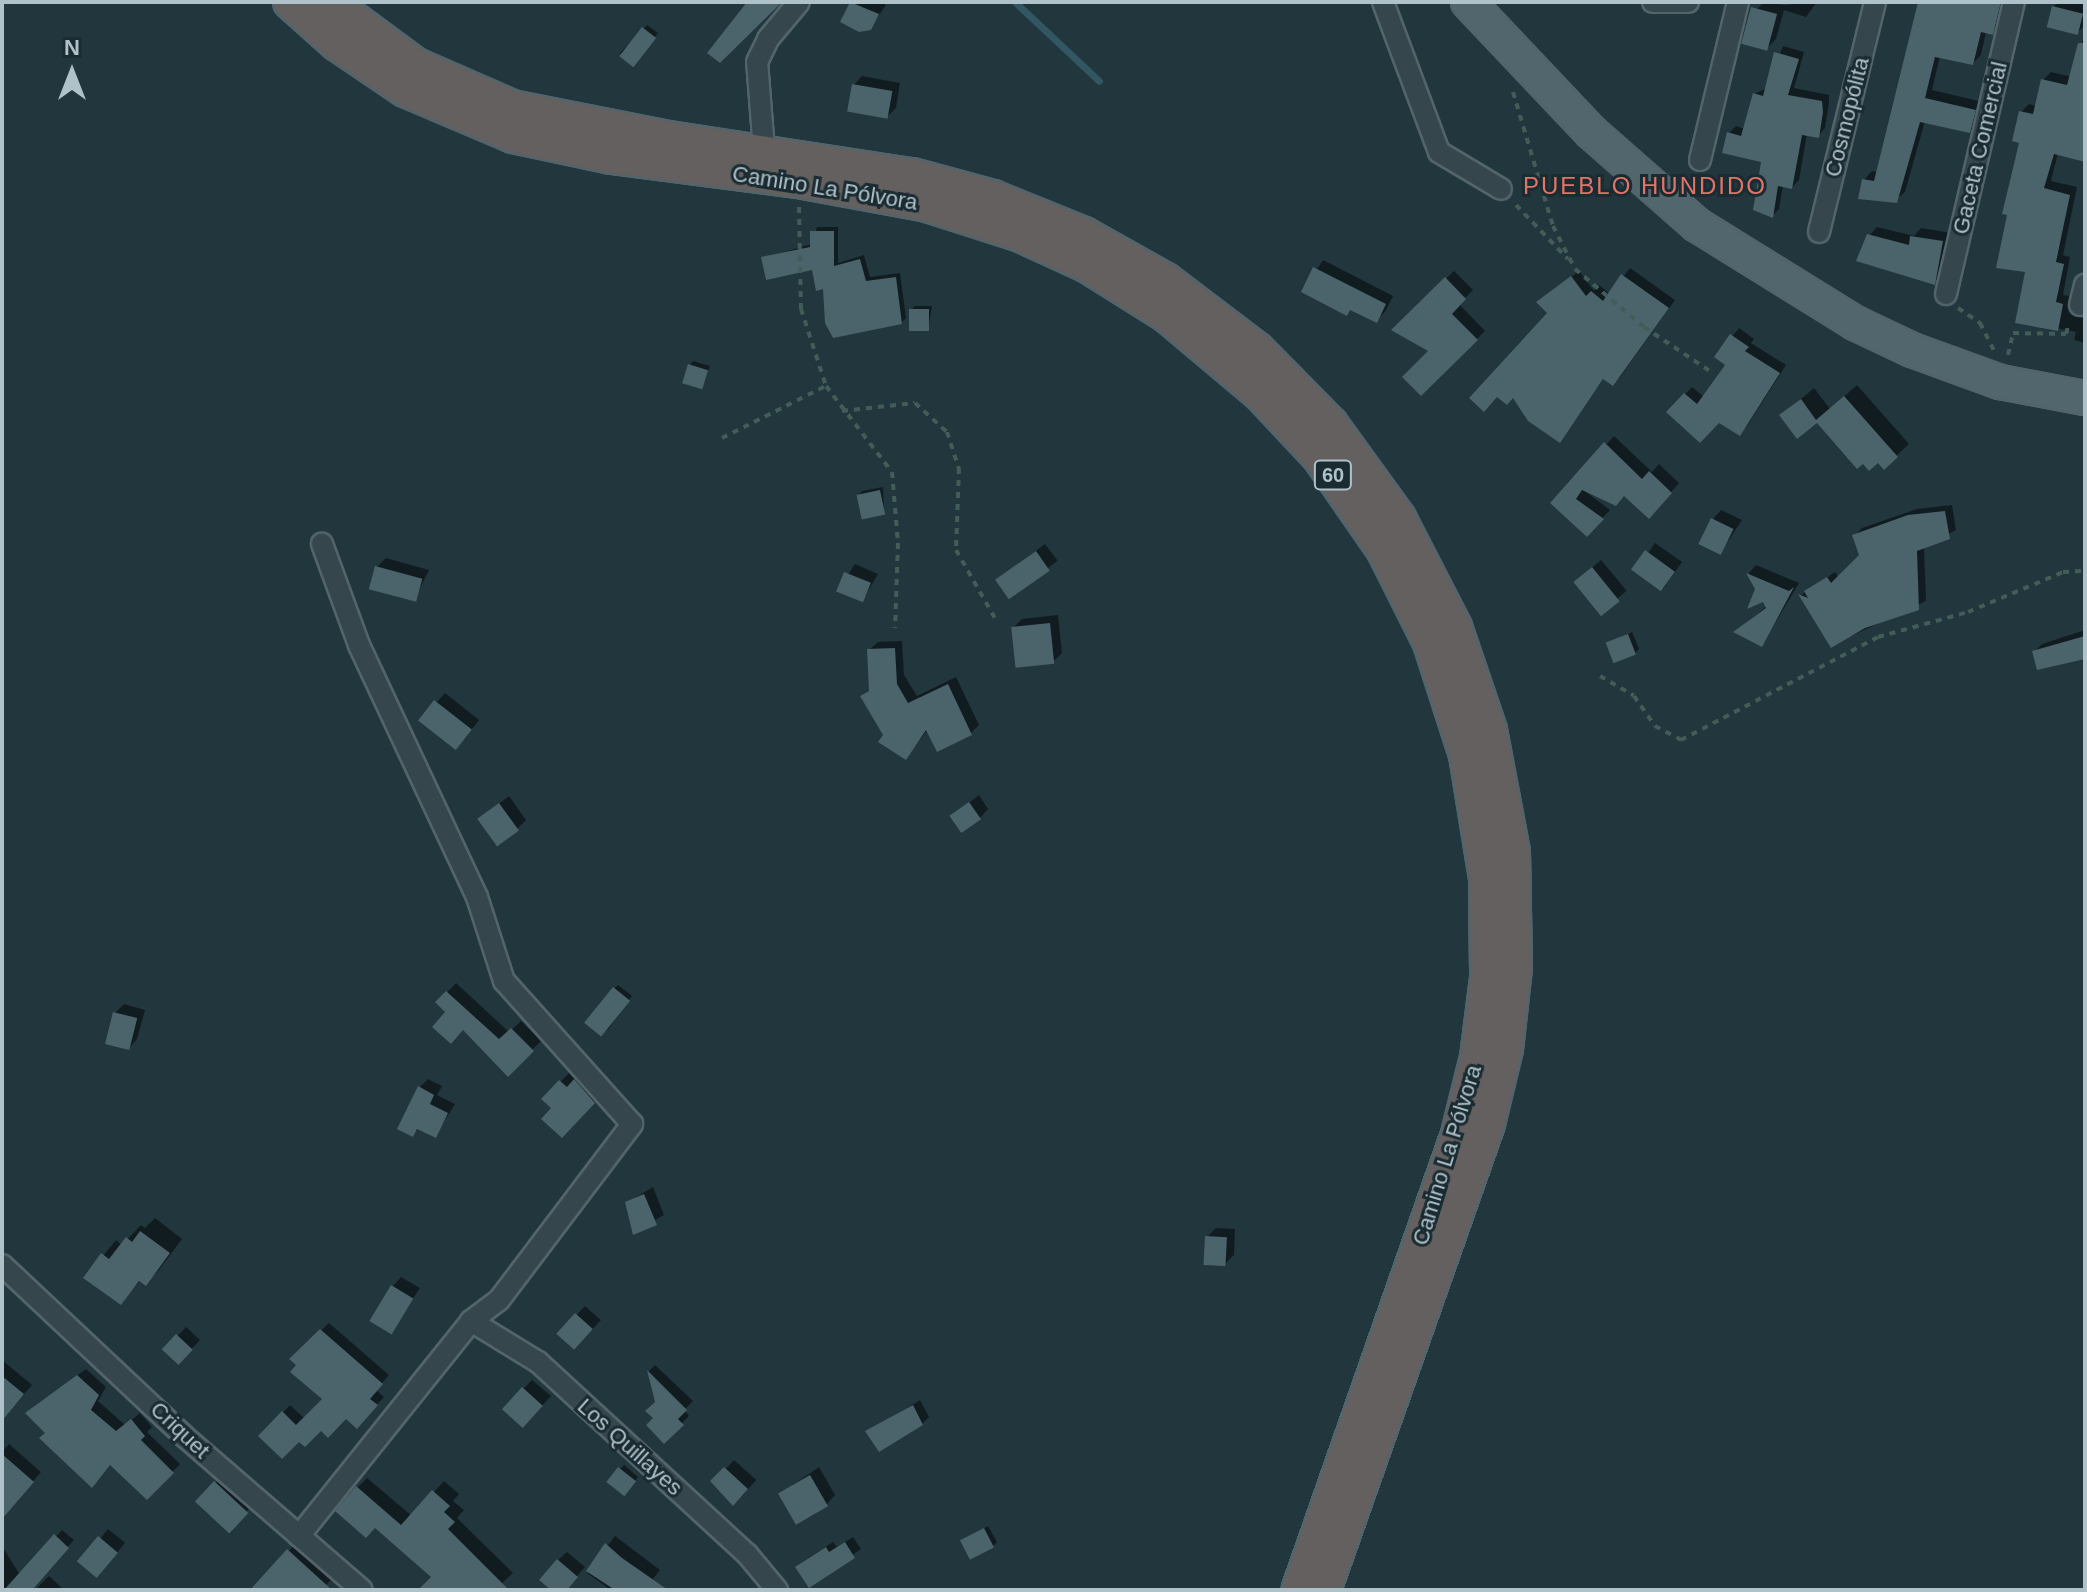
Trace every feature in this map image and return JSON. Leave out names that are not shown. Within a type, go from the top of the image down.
[{"type":"highway","name":"Camino La Pólvora","points":[[290,2],[370,68],[473,123],[611,157],[798,181],[927,205],[1018,234],[1086,265],[1186,329],[1261,395],[1344,489],[1401,581],[1443,675],[1466,755],[1481,840],[1488,942],[1483,1019],[1454,1146],[1298,1590]]},
{"type":"highway","name":"Camino La Pólvora","points":[[331,2],[416,65],[512,107],[656,136],[880,169],[993,197],[1084,234],[1198,302],[1295,385],[1355,455],[1420,553],[1468,660],[1501,776],[1513,852],[1515,968],[1506,1049],[1476,1161],[1324,1590]]},
{"type":"main road","points":[[1468,2],[1602,143],[1697,225],[1855,323],[1912,350],[2000,382],[2085,398]]},
{"type":"street","points":[[764,150],[757,62],[768,39],[799,2]]},
{"type":"street","points":[[1383,2],[1439,152],[1501,189]]},
{"type":"street","points":[[1653,2],[1688,2]]},
{"type":"street","points":[[1700,160],[1738,2]]},
{"type":"street","name":"Cosmopólita","points":[[1819,232],[1875,2]]},
{"type":"street","name":"Gaceta Comercial","points":[[1949,299],[2014,2]]},
{"type":"street","points":[[299,1536],[471,1321],[499,1300],[632,1124],[504,981],[477,897],[359,645],[322,544]]},
{"type":"street","name":"Criquet","points":[[2,1265],[362,1590]]},
{"type":"street","name":"Los Quillayes","points":[[471,1321],[538,1362],[747,1554],[777,1590]]},
{"type":"path","points":[[1512,85],[1553,226],[1573,264]]},
{"type":"path","points":[[798,181],[801,309],[826,386],[842,411],[892,472],[898,543],[895,628]]},
{"type":"path","points":[[1501,189],[1573,264],[1644,327],[1710,371]]},
{"type":"path","points":[[1949,299],[1980,323],[1991,342]]},
{"type":"path","points":[[2008,354],[2013,333],[2066,334]]},
{"type":"path","points":[[722,438],[826,386]]},
{"type":"path","points":[[842,411],[915,403],[947,432],[959,468],[956,550],[996,620]]},
{"type":"path","points":[[1600,676],[1634,696],[1655,726],[1681,740],[1878,637],[1968,612],[2063,572],[2085,571]]},
{"type":"building","points":[[747,2],[782,2],[720,63],[707,53]]},
{"type":"building","points":[[850,2],[879,14],[871,30],[859,32],[840,22]]},
{"type":"building","points":[[1918,2],[2001,2],[1993,35],[1981,32],[1973,65],[1935,57],[1925,98],[1976,110],[1970,133],[1920,122],[1897,203],[1858,199],[1862,179],[1874,181]]},
{"type":"building","points":[[2052,6],[2083,14],[2078,35],[2047,27]]},
{"type":"building","points":[[1751,7],[1777,14],[1767,51],[1741,44]]},
{"type":"building","points":[[642,27],[656,38],[633,67],[619,56]]},
{"type":"building","points":[[2078,43],[2085,43],[2085,162],[2054,154],[2044,188],[2070,195],[2056,262],[2064,264],[2056,302],[2063,304],[2058,331],[2015,323],[2025,272],[1996,268],[2007,215],[2002,214],[2019,143],[2012,141],[2019,111],[2033,114],[2041,79],[2067,85]]},
{"type":"building","points":[[1774,52],[1799,59],[1788,95],[1822,101],[1823,112],[1819,138],[1802,135],[1792,189],[1778,186],[1773,218],[1753,210],[1761,162],[1722,153],[1727,132],[1741,136],[1753,93],[1763,96]]},
{"type":"building","points":[[852,84],[892,91],[888,119],[847,112]]},
{"type":"building","points":[[810,231],[834,231],[834,266],[860,259],[866,281],[896,277],[902,324],[833,338],[825,323],[823,289],[816,291],[812,270],[766,280],[761,257],[810,247]]},
{"type":"building","points":[[1867,234],[1909,245],[1910,236],[1943,241],[1935,285],[1856,261]]},
{"type":"building","points":[[1313,267],[1386,304],[1377,323],[1350,310],[1347,316],[1301,292]]},
{"type":"building","points":[[1621,274],[1669,308],[1613,386],[1603,379],[1560,443],[1528,421],[1513,398],[1507,405],[1497,397],[1484,412],[1469,398],[1547,313],[1536,302],[1571,276],[1586,296],[1591,291],[1603,301]]},
{"type":"building","points":[[1445,277],[1466,299],[1452,314],[1478,340],[1421,396],[1402,377],[1428,351],[1391,330]]},
{"type":"building","points":[[909,309],[929,309],[929,331],[909,331]]},
{"type":"building","points":[[1730,334],[1749,347],[1745,351],[1780,373],[1740,436],[1719,423],[1700,443],[1666,412],[1684,393],[1697,404],[1725,365],[1714,357]]},
{"type":"building","points":[[688,364],[708,370],[702,389],[682,383]]},
{"type":"building","points":[[1844,396],[1898,457],[1884,470],[1878,463],[1869,471],[1863,464],[1857,469],[1817,423],[1797,439],[1779,415],[1801,399],[1816,420]]},
{"type":"building","points":[[1604,442],[1642,479],[1649,471],[1672,493],[1649,519],[1624,496],[1616,506],[1582,490],[1576,499],[1604,519],[1587,537],[1550,503]]},
{"type":"building","points":[[880,490],[885,514],[862,519],[857,495]]},
{"type":"building","points":[[1945,511],[1950,539],[1917,551],[1919,610],[1865,628],[1831,648],[1798,594],[1808,598],[1804,591],[1827,577],[1831,583],[1859,555],[1852,535],[1908,515]]},
{"type":"building","points":[[1711,518],[1733,529],[1721,555],[1698,544]]},
{"type":"building","points":[[1645,550],[1675,572],[1661,591],[1631,569]]},
{"type":"building","points":[[1036,551],[1050,571],[1009,599],[995,580]]},
{"type":"building","points":[[375,566],[422,579],[416,602],[369,589]]},
{"type":"building","points":[[1592,567],[1620,601],[1601,616],[1573,582]]},
{"type":"building","points":[[844,572],[871,583],[863,602],[836,591]]},
{"type":"building","points":[[1746,573],[1789,591],[1794,587],[1762,647],[1733,632],[1766,608],[1763,602],[1747,609],[1755,589]]},
{"type":"building","points":[[1050,623],[1054,664],[1015,668],[1011,627]]},
{"type":"building","points":[[1628,634],[1636,655],[1613,663],[1606,643]]},
{"type":"building","points":[[2085,636],[2085,659],[2037,670],[2032,651]]},
{"type":"building","points":[[895,648],[897,684],[908,703],[948,684],[972,735],[937,752],[926,730],[906,760],[878,742],[883,735],[860,696],[869,691],[867,649]]},
{"type":"building","points":[[434,700],[472,730],[456,750],[418,720]]},
{"type":"building","points":[[969,802],[981,819],[961,833],[949,816]]},
{"type":"building","points":[[499,803],[519,831],[497,846],[477,819]]},
{"type":"building","points":[[613,987],[630,1001],[601,1037],[584,1023]]},
{"type":"building","points":[[446,991],[499,1039],[511,1028],[534,1051],[508,1077],[463,1030],[451,1044],[432,1027],[445,1012],[435,1002]]},
{"type":"building","points":[[113,1012],[137,1018],[129,1050],[105,1044]]},
{"type":"building","points":[[574,1079],[595,1103],[562,1138],[541,1119],[551,1108],[541,1099],[559,1080],[567,1087]]},
{"type":"building","points":[[418,1086],[434,1095],[430,1104],[448,1113],[436,1138],[417,1129],[413,1137],[397,1129]]},
{"type":"building","points":[[644,1194],[657,1225],[633,1235],[625,1202]]},
{"type":"building","points":[[140,1231],[170,1253],[146,1286],[139,1281],[121,1305],[83,1278],[101,1253],[109,1259],[126,1237],[132,1242]]},
{"type":"building","points":[[1205,1236],[1227,1237],[1225,1266],[1203,1265]]},
{"type":"building","points":[[391,1285],[413,1298],[392,1334],[369,1321]]},
{"type":"building","points":[[575,1313],[593,1329],[574,1350],[556,1334]]},
{"type":"building","points":[[320,1329],[383,1384],[370,1399],[378,1405],[357,1429],[346,1419],[328,1438],[321,1431],[305,1447],[299,1442],[282,1459],[258,1436],[282,1411],[296,1425],[322,1399],[290,1372],[296,1365],[289,1359]]},
{"type":"building","points":[[176,1334],[193,1350],[178,1365],[162,1349]]},
{"type":"building","points":[[647,1370],[687,1410],[678,1419],[684,1425],[664,1444],[646,1425],[653,1418],[645,1411],[655,1402]]},
{"type":"building","points":[[77,1375],[99,1395],[91,1410],[116,1431],[131,1419],[145,1436],[141,1440],[174,1473],[147,1500],[110,1465],[92,1488],[39,1438],[45,1433],[25,1413]]},
{"type":"building","points":[[2,1376],[24,1394],[2,1421]]},
{"type":"building","points":[[522,1387],[543,1406],[523,1428],[502,1409]]},
{"type":"building","points":[[913,1405],[923,1425],[879,1452],[865,1431]]},
{"type":"building","points":[[2,1454],[34,1482],[2,1519]]},
{"type":"building","points":[[618,1467],[636,1481],[624,1496],[606,1482]]},
{"type":"building","points":[[724,1467],[748,1489],[733,1506],[710,1481]]},
{"type":"building","points":[[810,1475],[828,1506],[796,1525],[778,1494]]},
{"type":"building","points":[[214,1481],[248,1513],[229,1534],[195,1501]]},
{"type":"building","points":[[356,1486],[401,1525],[432,1490],[450,1506],[444,1512],[455,1522],[448,1529],[509,1590],[418,1590],[431,1577],[375,1528],[366,1538],[335,1511]]},
{"type":"building","points":[[984,1528],[994,1548],[970,1560],[960,1540]]},
{"type":"building","points":[[54,1534],[69,1548],[41,1580],[32,1590],[4,1590]]},
{"type":"building","points":[[98,1536],[118,1553],[97,1578],[77,1561]]},
{"type":"building","points":[[845,1542],[855,1558],[809,1588],[795,1567],[826,1547],[829,1552]]},
{"type":"building","points":[[605,1543],[668,1590],[615,1590],[586,1571]]},
{"type":"building","points":[[287,1549],[332,1590],[250,1590]]},
{"type":"building","points":[[557,1559],[578,1577],[567,1590],[551,1590],[539,1580]]},
{"type":"waterway","points":[[1015,2],[1099,81]]},
{"type":"district","name":"PUEBLO HUNDIDO","points":[[1645,186]]}]
